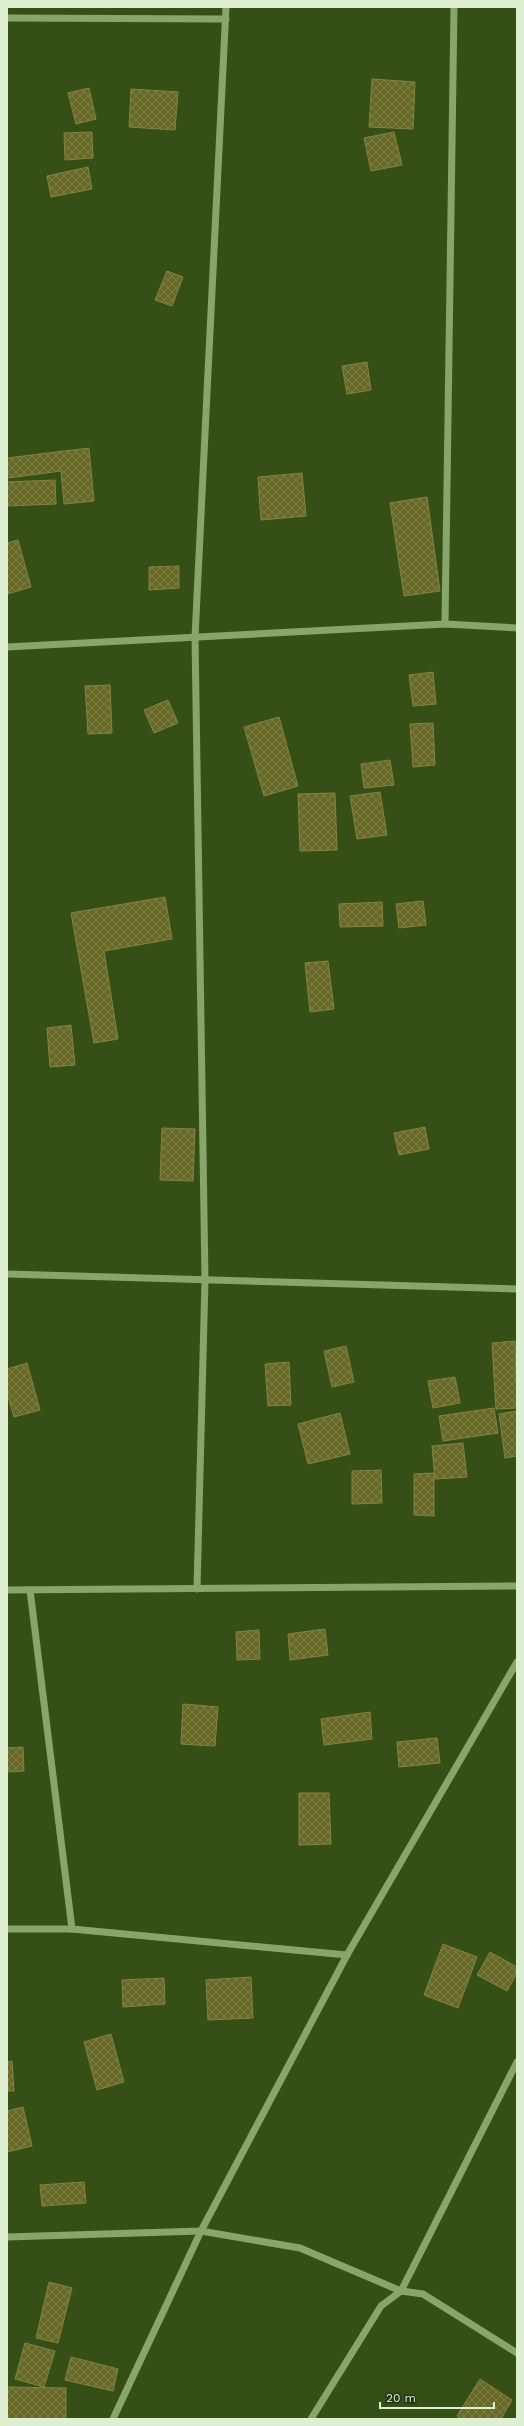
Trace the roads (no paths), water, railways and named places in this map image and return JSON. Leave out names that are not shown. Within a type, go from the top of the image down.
[{"type":"street","points":[[197,1589],[205,1280],[195,637],[226,7]]},
{"type":"street","points":[[445,624],[454,7]]},
{"type":"street","points":[[7,18],[226,19]]},
{"type":"street","points":[[7,647],[445,624],[517,628]]},
{"type":"street","points":[[7,1274],[517,1289]]},
{"type":"street","points":[[7,1590],[517,1586]]},
{"type":"street","points":[[30,1590],[72,1929]]},
{"type":"street","points":[[113,2419],[201,2231],[348,1955],[517,1662]]},
{"type":"street","points":[[7,1928],[72,1929],[348,1955]]},
{"type":"street","points":[[311,2419],[381,2306],[401,2291],[517,2062]]},
{"type":"street","points":[[7,2237],[201,2231],[300,2248],[401,2291],[423,2294],[517,2353]]}]
